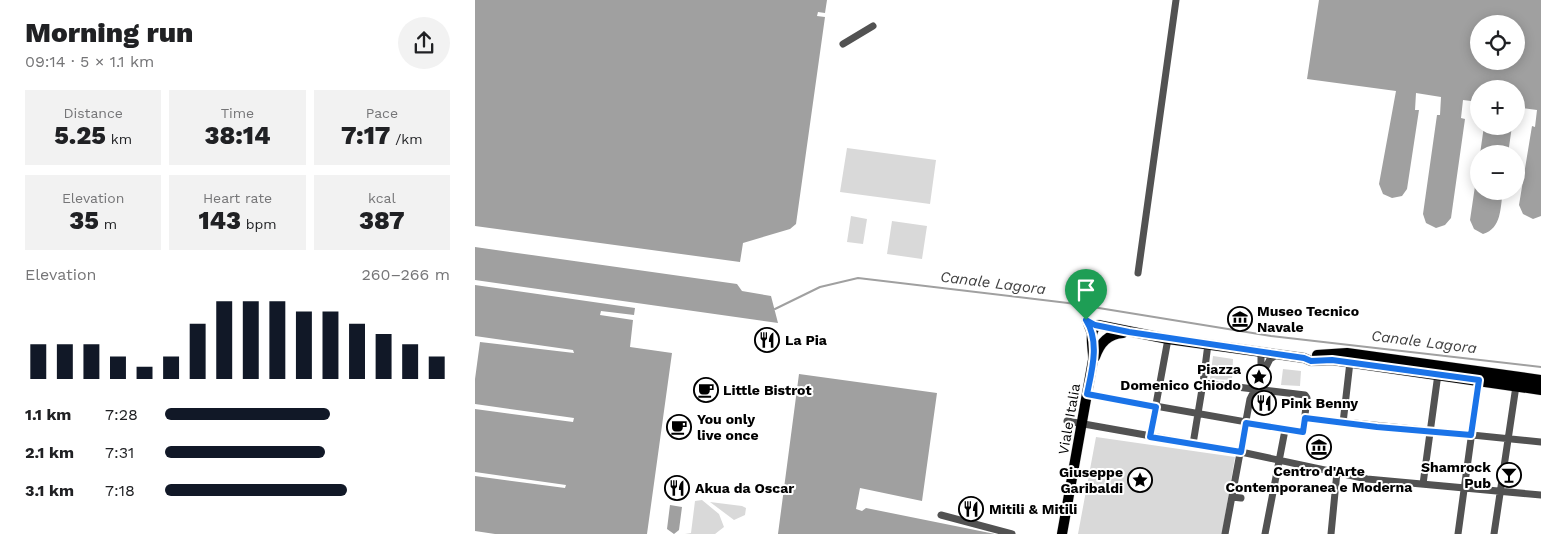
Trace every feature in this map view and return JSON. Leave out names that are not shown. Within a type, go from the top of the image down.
[{"type":"main road","name":"Viale Italia","points":[[1062,534],[1093,360],[1100,334],[1129,332],[1168,339]]},
{"type":"main road","points":[[1168,339],[1278,354],[1311,361],[1350,362],[1541,390]]},
{"type":"main road","points":[[1304,358],[1328,353],[1347,353],[1541,380]]},
{"type":"main road","name":"Viale Italia","points":[[1066,512],[1070,521],[1067,534]]},
{"type":"street","points":[[1138,273],[1177,0]]},
{"type":"street","points":[[843,44],[873,26]]},
{"type":"street","points":[[1150,437],[1168,339]]},
{"type":"street","points":[[1193,444],[1208,344]]},
{"type":"street","points":[[1261,352],[1261,379]]},
{"type":"street","points":[[1225,534],[1250,399],[1257,389],[1271,359],[1278,354]]},
{"type":"street","points":[[1343,423],[1350,362]]},
{"type":"street","points":[[1423,484],[1438,374]]},
{"type":"street","points":[[1458,534],[1479,380]]},
{"type":"street","points":[[1087,394],[1303,432],[1307,398],[1305,395],[1203,383]]},
{"type":"street","points":[[1494,534],[1516,386]]},
{"type":"street","points":[[1305,418],[1541,442]]},
{"type":"street","points":[[1067,422],[1241,452],[1367,479],[1541,495]]},
{"type":"street","points":[[1265,534],[1285,430]]},
{"type":"street","points":[[1331,534],[1337,472]]},
{"type":"street","points":[[1232,497],[1241,498]]},
{"type":"street","points":[[941,514],[1012,534]]},
{"type":"shaded area","points":[[475,0],[827,0],[825,13],[818,12],[817,16],[825,17],[796,224],[790,229],[743,243],[740,262],[475,226]]},
{"type":"shaded area","points":[[1319,0],[1541,0],[1541,216],[1533,219],[1523,214],[1519,205],[1520,200],[1525,200],[1525,169],[1532,126],[1535,127],[1537,110],[1525,108],[1525,80],[1470,80],[1470,101],[1463,100],[1461,118],[1465,119],[1451,218],[1445,225],[1436,228],[1426,223],[1423,214],[1437,115],[1440,115],[1441,97],[1416,93],[1415,110],[1419,110],[1407,189],[1402,196],[1392,198],[1383,194],[1379,184],[1396,91],[1307,79]]},
{"type":"shaded area","points":[[1483,135],[1511,135],[1509,145],[1481,145]]},
{"type":"shaded area","points":[[847,148],[936,160],[930,204],[840,192]]},
{"type":"shaded area","points":[[1473,200],[1502,200],[1497,222],[1489,231],[1483,234],[1474,229],[1470,220]]},
{"type":"shaded area","points":[[851,216],[867,219],[863,244],[847,242]]},
{"type":"shaded area","points":[[892,221],[927,226],[922,259],[887,254]]},
{"type":"shaded area","points":[[475,247],[737,284],[742,291],[771,296],[778,323],[475,280]]},
{"type":"shaded area","points":[[475,285],[635,308],[634,315],[601,311],[600,315],[633,320],[630,347],[672,353],[647,534],[495,534],[475,531],[475,476],[565,488],[566,485],[475,472],[475,409],[573,422],[574,418],[475,404],[475,379],[480,342],[574,353],[573,350],[475,336]]},
{"type":"shaded area","points":[[1213,356],[1233,359],[1232,380],[1210,379]]},
{"type":"shaded area","points":[[1283,369],[1301,371],[1300,386],[1281,385]]},
{"type":"shaded area","points":[[799,374],[937,393],[922,501],[860,488],[856,509],[862,511],[866,508],[995,534],[778,534]]},
{"type":"shaded area","points":[[1096,437],[1235,457],[1222,534],[1078,534]]},
{"type":"shaded area","points":[[702,500],[719,514],[724,527],[715,534],[685,534],[691,533],[695,501]]},
{"type":"shaded area","points":[[710,502],[742,506],[746,508],[745,515],[734,520]]},
{"type":"shaded area","points":[[670,505],[682,507],[679,530],[674,534],[667,529]]},
{"type":"waterway","name":"Canale Lagora","points":[[775,309],[820,287],[858,278],[1068,303],[1271,336],[1541,367]]},
{"type":"place","name":"Museo Tecnico Navale","points":[[1240,319]]},
{"type":"place","name":"La Pia","points":[[767,340]]},
{"type":"place","name":"Piazza Domenico Chiodo","points":[[1259,377]]},
{"type":"place","name":"Little Bistrot","points":[[706,390]]},
{"type":"place","name":"Pink Benny","points":[[1264,403]]},
{"type":"place","name":"You only live once","points":[[679,427]]},
{"type":"place","name":"Centro d'Arte Contemporanea e Moderna","points":[[1319,447]]},
{"type":"place","name":"Shamrock Pub","points":[[1509,475]]},
{"type":"place","name":"Giuseppe Garibaldi","points":[[1140,480]]},
{"type":"place","name":"Akua da Oscar","points":[[677,488]]},
{"type":"place","name":"Mitili & Mitili","points":[[971,509]]},
{"type":"route","points":[[1086,320],[1095,325],[1129,332],[1304,358],[1311,361],[1332,360],[1479,380],[1471,435],[1377,427],[1305,418],[1303,432],[1246,423],[1241,452],[1150,437],[1156,407],[1087,394],[1094,350],[1090,326],[1086,320]]}]
